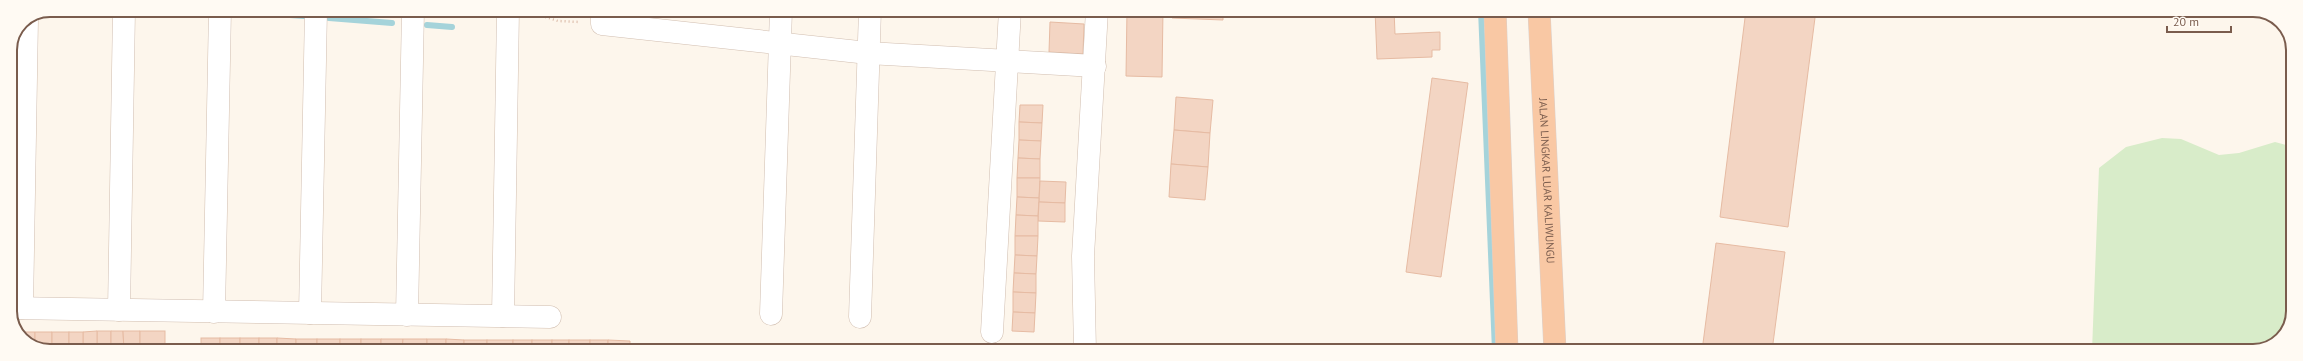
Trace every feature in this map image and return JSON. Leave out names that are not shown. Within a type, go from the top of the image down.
[{"type":"highway","points":[[1495,17],[1507,344]]},
{"type":"highway","name":"JALAN LINGKAR LUAR KALIWUNGU","points":[[1539,17],[1555,344]]},
{"type":"street","points":[[119,310],[124,17]]},
{"type":"street","points":[[214,312],[220,17]]},
{"type":"street","points":[[310,313],[316,17]]},
{"type":"street","points":[[407,315],[413,17]]},
{"type":"street","points":[[503,316],[508,17]]},
{"type":"street","points":[[602,17],[780,45],[868,53],[1095,66]]},
{"type":"street","points":[[771,314],[781,17]]},
{"type":"street","points":[[860,317],[870,17]]},
{"type":"street","points":[[992,332],[1010,17]]},
{"type":"street","points":[[1085,344],[1083,256],[1097,17]]},
{"type":"street","points":[[17,282],[27,27]]},
{"type":"street","points":[[17,308],[550,317]]},
{"type":"path","points":[[545,17],[558,21],[602,17]]},
{"type":"green space","points":[[2162,138],[2181,139],[2219,155],[2239,153],[2275,142],[2286,145],[2286,316],[2283,326],[2270,340],[2253,344],[2092,344],[2099,168],[2126,147]]},
{"type":"building","points":[[1127,17],[1163,17],[1162,77],[1126,76]]},
{"type":"building","points":[[1223,17],[1223,20],[1172,18]]},
{"type":"building","points":[[1375,17],[1394,17],[1395,34],[1440,32],[1440,50],[1432,50],[1432,57],[1377,59]]},
{"type":"building","points":[[1745,17],[1815,17],[1788,227],[1720,217]]},
{"type":"building","points":[[1050,22],[1084,24],[1083,54],[1049,52]]},
{"type":"building","points":[[1432,78],[1468,83],[1441,277],[1406,272]]},
{"type":"building","points":[[1176,97],[1213,100],[1210,133],[1174,130]]},
{"type":"building","points":[[1020,105],[1043,105],[1042,123],[1019,122]]},
{"type":"building","points":[[1019,122],[1042,123],[1041,141],[1019,140]]},
{"type":"building","points":[[1174,130],[1210,133],[1208,167],[1171,164]]},
{"type":"building","points":[[1019,140],[1041,141],[1040,159],[1018,158]]},
{"type":"building","points":[[1018,158],[1040,159],[1040,178],[1017,178]]},
{"type":"building","points":[[1171,164],[1208,167],[1205,200],[1169,197]]},
{"type":"building","points":[[1017,178],[1040,178],[1039,198],[1017,197]]},
{"type":"building","points":[[1040,181],[1066,182],[1065,203],[1039,202]]},
{"type":"building","points":[[1017,197],[1039,198],[1038,216],[1016,215]]},
{"type":"building","points":[[1039,202],[1065,203],[1065,222],[1038,221]]},
{"type":"building","points":[[1016,215],[1038,216],[1038,236],[1015,236]]},
{"type":"building","points":[[1015,236],[1038,236],[1037,256],[1015,255]]},
{"type":"building","points":[[1716,243],[1785,252],[1773,344],[1703,344]]},
{"type":"building","points":[[1015,255],[1037,256],[1036,274],[1014,273]]},
{"type":"building","points":[[1014,273],[1036,274],[1036,293],[1013,292]]},
{"type":"building","points":[[1013,292],[1036,293],[1035,313],[1013,312]]},
{"type":"building","points":[[1013,312],[1035,313],[1034,332],[1012,331]]},
{"type":"building","points":[[97,331],[111,331],[111,344],[97,344]]},
{"type":"building","points":[[97,331],[97,344],[83,344],[83,332]]},
{"type":"building","points":[[111,331],[123,331],[124,344],[111,344]]},
{"type":"building","points":[[123,331],[140,331],[140,344],[124,344]]},
{"type":"building","points":[[140,331],[165,331],[165,344],[140,344]]},
{"type":"building","points":[[24,332],[35,332],[35,341]]},
{"type":"building","points":[[35,332],[52,332],[52,344],[45,344],[35,341]]},
{"type":"building","points":[[52,332],[69,332],[69,344],[52,344]]},
{"type":"building","points":[[69,332],[83,332],[83,344],[69,344]]},
{"type":"building","points":[[201,338],[220,338],[220,344],[201,344]]},
{"type":"building","points":[[220,338],[240,338],[240,344],[220,344]]},
{"type":"building","points":[[240,338],[259,338],[259,344],[240,344]]},
{"type":"building","points":[[259,338],[277,338],[277,344],[259,344]]},
{"type":"building","points":[[277,338],[296,339],[296,344],[277,344]]},
{"type":"building","points":[[296,339],[317,339],[317,344],[296,344]]},
{"type":"building","points":[[317,339],[340,339],[340,344],[317,344]]},
{"type":"building","points":[[340,339],[361,339],[361,344],[340,344]]},
{"type":"building","points":[[361,339],[381,339],[381,344],[361,344]]},
{"type":"building","points":[[381,339],[403,339],[403,344],[381,344]]},
{"type":"building","points":[[403,339],[427,339],[427,344],[403,344]]},
{"type":"building","points":[[427,339],[446,339],[446,344],[427,344]]},
{"type":"building","points":[[446,339],[464,340],[464,344],[446,344]]},
{"type":"building","points":[[464,340],[487,340],[487,344],[464,344]]},
{"type":"building","points":[[487,340],[513,340],[513,344],[487,344]]},
{"type":"building","points":[[513,340],[532,340],[532,344],[513,344]]},
{"type":"building","points":[[532,340],[552,340],[552,344],[532,344]]},
{"type":"building","points":[[552,340],[569,340],[569,344],[552,344]]},
{"type":"building","points":[[569,340],[590,340],[590,344],[569,344]]},
{"type":"building","points":[[590,340],[608,340],[608,344],[590,344]]},
{"type":"building","points":[[608,340],[630,341],[630,344],[608,344]]},
{"type":"waterway","points":[[1481,17],[1495,344]]},
{"type":"waterway","points":[[329,18],[392,23]]},
{"type":"waterway","points":[[427,25],[452,27]]}]
